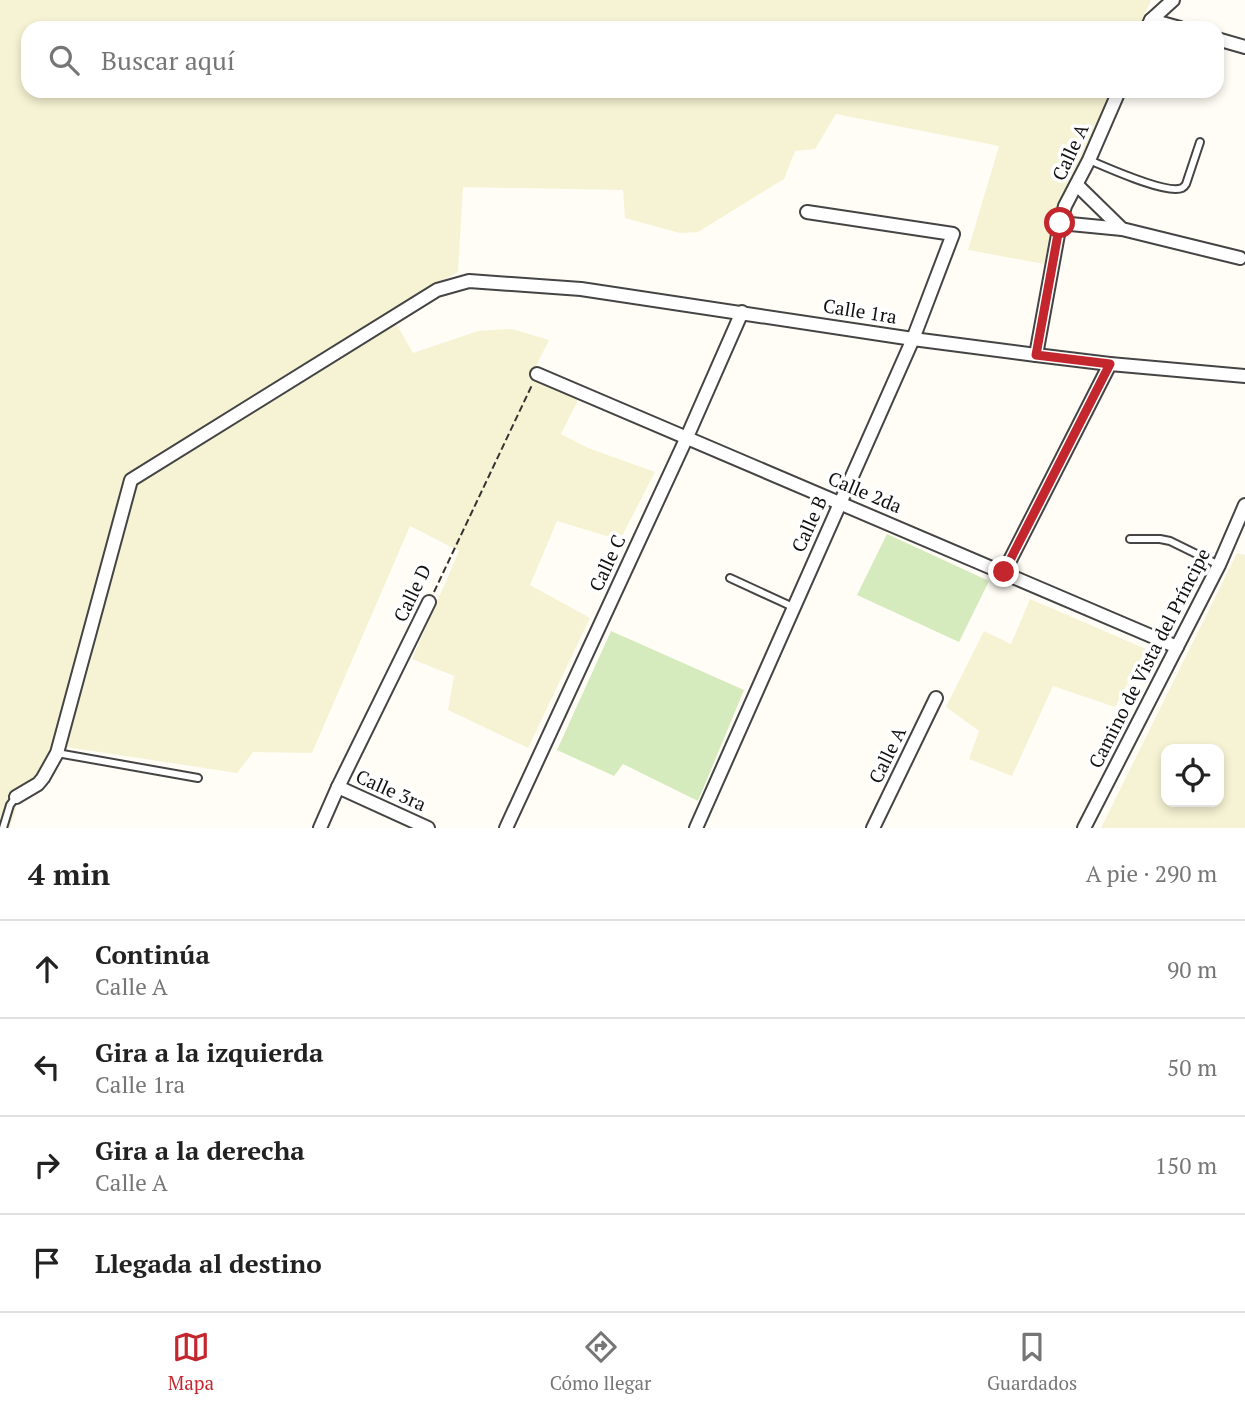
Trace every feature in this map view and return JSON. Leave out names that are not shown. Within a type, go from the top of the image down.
[{"type":"street","points":[[1152,21],[1173,0]]},
{"type":"street","points":[[1224,41],[1245,47]]},
{"type":"street","name":"Calle A","points":[[1036,355],[1065,206],[1116,98]]},
{"type":"street","points":[[1077,185],[1122,229]]},
{"type":"street","name":"Calle B","points":[[695,828],[913,339],[953,234],[807,212]]},
{"type":"street","points":[[1060,223],[1122,229],[1240,258]]},
{"type":"street","name":"Calle 1ra","points":[[57,753],[131,480],[437,290],[469,281],[581,289],[913,339],[1110,364],[1245,376]]},
{"type":"street","name":"Calle C","points":[[506,828],[742,312]]},
{"type":"street","points":[[1004,572],[1110,364]]},
{"type":"street","name":"Calle 2da","points":[[537,374],[1177,647]]},
{"type":"street","name":"Camino de Vista del Príncipe","points":[[1084,828],[1219,565],[1245,505]]},
{"type":"street","name":"Calle D","points":[[320,828],[429,603]]},
{"type":"street","name":"Calle A","points":[[873,828],[936,698]]},
{"type":"street","points":[[16,797],[38,784],[57,753]]},
{"type":"street","name":"Calle 3ra","points":[[338,788],[428,828]]},
{"type":"lane","points":[[1089,160],[1146,183],[1182,188],[1186,184],[1200,142]]},
{"type":"lane","points":[[1130,540],[1170,541],[1219,565]]},
{"type":"lane","points":[[730,578],[793,607]]},
{"type":"lane","points":[[57,753],[198,778]]},
{"type":"lane","points":[[3,828],[10,805],[16,797]]},
{"type":"path","name":"Calle D","points":[[429,603],[537,374]]},
{"type":"shaded area","points":[[0,0],[1151,0],[1142,21],[21,21],[21,98],[1111,98],[1044,264],[968,250],[999,146],[836,114],[815,149],[795,151],[784,179],[698,232],[680,233],[625,218],[623,190],[463,187],[458,272],[389,311],[413,353],[478,331],[512,329],[549,340],[534,370],[580,396],[561,434],[588,448],[655,472],[620,540],[557,521],[530,585],[590,618],[528,748],[448,710],[454,676],[412,659],[459,551],[410,526],[312,753],[253,752],[237,773],[66,747],[45,783],[18,801],[10,828],[0,828]]},
{"type":"shaded area","points":[[1237,553],[1245,555],[1245,828],[1101,828]]},
{"type":"shaded area","points":[[1030,599],[1146,649],[1115,707],[1053,686],[1012,776],[969,759],[979,731],[946,707],[984,631],[1011,644]]},
{"type":"green space","points":[[887,534],[989,581],[959,642],[857,595]]},
{"type":"green space","points":[[611,631],[744,690],[698,801],[623,764],[614,776],[557,750]]},
{"type":"route","points":[[1004,572],[1110,364],[1036,355],[1060,223]]}]
